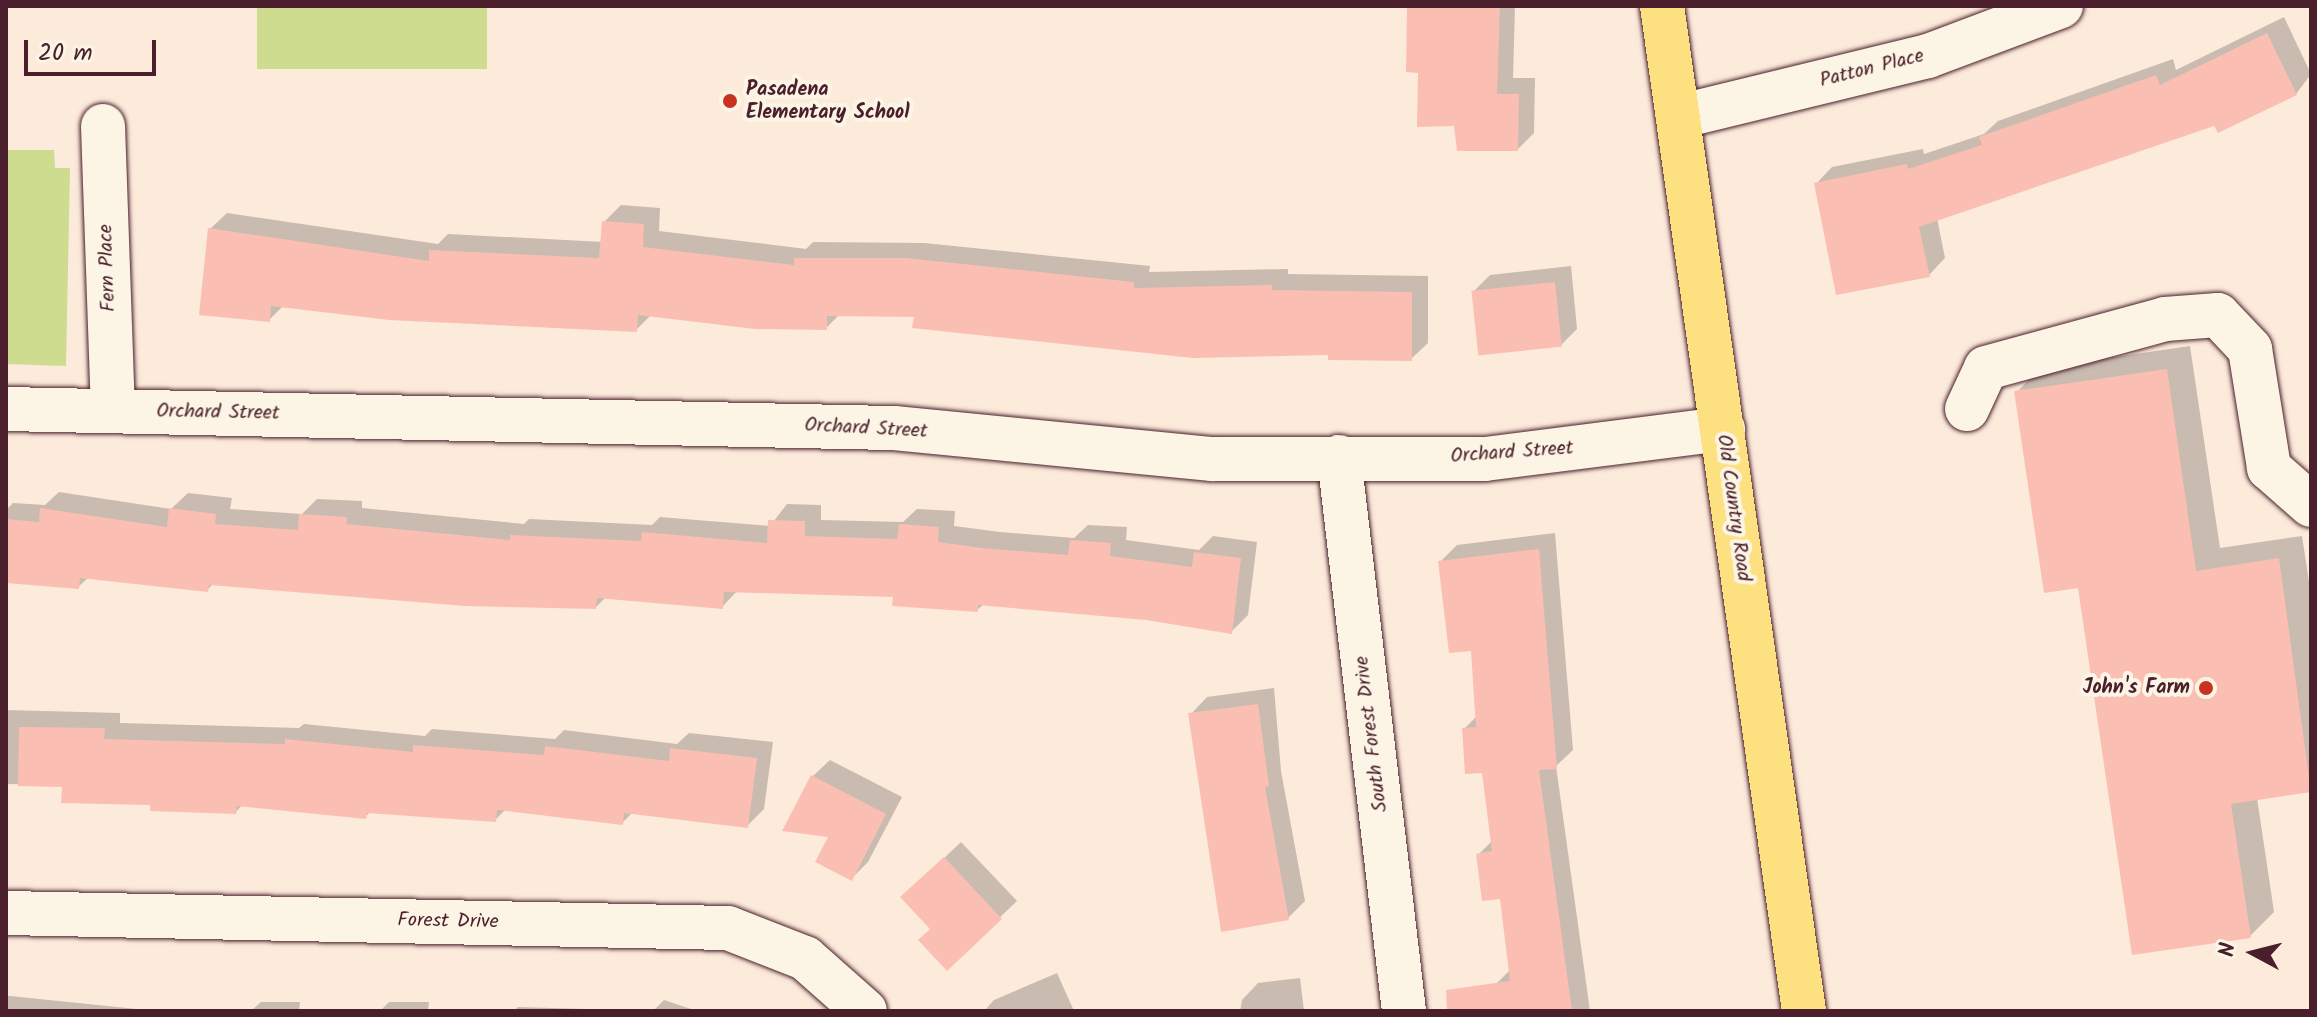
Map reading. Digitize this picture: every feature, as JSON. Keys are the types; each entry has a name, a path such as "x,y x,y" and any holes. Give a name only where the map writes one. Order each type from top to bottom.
{"main road":[{"name":"Old Country Road","path":"1662,6 1804,1011"}],"street":[{"name":"Patton Place","path":"1678,117 1928,56 2061,6"},
{"name":"Fern Place","path":"103,126 113,411"},
{"path":"1967,409 1986,368 2165,319 2218,315 2250,349 2269,468 2311,505"},
{"name":"Orchard Street","path":"6,409 894,428 1212,459 1485,459 1723,429"},
{"name":"South Forest Drive","path":"1339,457 1404,1011"},
{"name":"Forest Drive","path":"6,913 728,928 805,958 865,1011"}],"green space":[{"path":"257,6 487,6 487,69 257,69"},
{"path":"6,150 54,150 55,168 70,168 66,366 6,364"}],"building":[{"path":"1407,6 1500,6 1497,94 1519,94 1518,151 1457,151 1454,126 1417,127 1418,73 1406,72"},
{"path":"2267,33 2297,95 2218,133 2214,126 1919,227 1930,277 1836,295 1814,183 1907,164 1908,169 1982,145 1979,137 2156,75 2160,85"},
{"path":"602,221 644,224 643,247 794,265 794,258 906,258 1134,282 1134,288 1272,285 1272,290 1412,292 1412,361 1328,360 1328,355 1193,358 912,328 914,317 827,316 827,330 755,329 638,315 637,332 389,320 271,306 270,322 199,315 208,228 429,261 429,250 599,258"},
{"path":"1555,282 1562,347 1478,355 1471,291"},
{"path":"2167,369 2196,571 2279,558 2311,792 2231,804 2251,938 2132,955 2078,588 2044,593 2014,391"},
{"path":"40,508 167,527 169,508 216,514 215,524 298,530 299,514 347,517 346,524 510,540 510,535 641,541 642,532 767,543 768,520 805,521 805,536 897,539 899,524 939,527 938,542 982,548 1068,555 1070,540 1111,543 1110,556 1192,567 1194,552 1241,558 1232,634 1146,620 978,605 978,612 892,606 893,597 724,592 723,609 597,598 596,609 465,606 209,585 208,592 80,578 79,589 6,583 6,519 39,522"},
{"path":"1539,549 1557,769 1539,770 1572,1011 1447,1011 1446,990 1510,981 1500,899 1482,901 1476,854 1492,851 1482,773 1465,774 1462,728 1476,727 1471,651 1449,653 1438,561"},
{"path":"1258,704 1269,786 1265,787 1289,920 1221,932 1188,713"},
{"path":"19,727 105,728 104,739 285,744 285,739 413,752 413,745 544,755 545,746 669,761 670,748 757,758 748,828 624,813 623,825 497,810 496,822 367,813 366,819 237,806 236,814 150,811 150,805 61,803 62,787 18,786"},
{"path":"811,775 886,814 852,881 815,862 828,837 782,831"},
{"path":"944,857 1002,919 947,971 918,940 930,929 900,897"}],"place":[{"name":"Pasadena Elementary School","path":"730,101"},
{"name":"John's Farm","path":"2206,688"}]}
